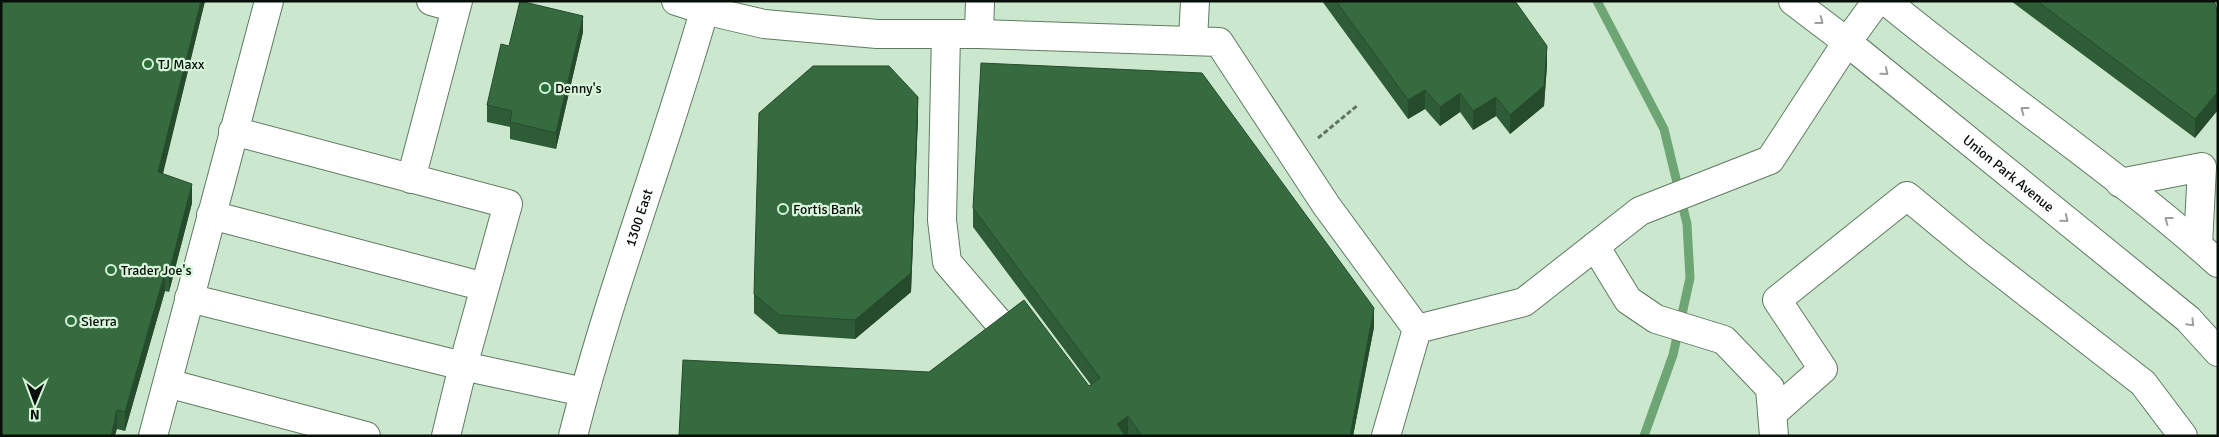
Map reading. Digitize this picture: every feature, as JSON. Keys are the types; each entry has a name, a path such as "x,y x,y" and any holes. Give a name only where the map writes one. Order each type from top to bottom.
{"main road":[{"path":"153,436 268,1"},
{"path":"676,1 705,6 764,24 877,34 979,34 1219,42 1332,213 1417,329"},
{"path":"979,34 980,1"},
{"path":"1193,40 1195,1"},
{"name":"Union Park Avenue","path":"1793,1 1847,42 2188,319 2218,352"},
{"path":"1417,329 1524,302 1640,211 1770,160 1847,42 1877,1"},
{"path":"1886,1 1950,54 2178,227 2218,263"},
{"path":"411,179 448,4"},
{"name":"1300 East","path":"573,436 611,302 677,104 705,6"},
{"path":"946,34 942,220 947,262 1007,332"},
{"path":"233,131 508,204 463,366 446,436"},
{"path":"2120,183 2210,159 2198,245"},
{"path":"1773,425 1823,369 1777,300 1907,196 1976,253 2143,383 2183,436"},
{"path":"211,215 485,287"},
{"path":"1595,246 1628,300 1656,319 1724,340 1770,388 1773,425"},
{"path":"189,298 463,366 584,392"},
{"path":"1386,436 1417,329"},
{"path":"167,383 366,436"}],"path":[{"path":"1295,158 1358,105"}],"building":[{"path":"1,1 201,1 158,172 192,184 169,273 165,272 125,412 117,410 111,436 1,436"},
{"path":"520,1 583,16 556,133 510,122 512,111 487,105 501,44 509,46"},
{"path":"1336,1 1515,1 1547,46 1544,86 1510,115 1496,97 1473,111 1460,93 1440,107 1425,90 1408,100"},
{"path":"2037,1 2212,1 2215,3 2218,14 2218,91 2195,119"},
{"path":"981,63 1202,73 1374,308 1350,436 1142,436 1128,416 1117,424 1125,436 679,436 683,360 929,372 1024,300 1089,386 1100,378 973,208"},
{"path":"813,66 889,66 918,97 911,273 855,320 779,315 754,294 759,113"}],"waterway":[{"path":"1597,1 1664,129 1687,224 1690,278 1673,355 1644,436"}],"place":[{"name":"TJ Maxx","path":"148,64"},
{"name":"Denny's","path":"545,88"},
{"name":"Fortis Bank","path":"783,209"},
{"name":"Trader Joe's","path":"111,270"},
{"name":"Sierra","path":"71,321"}]}
